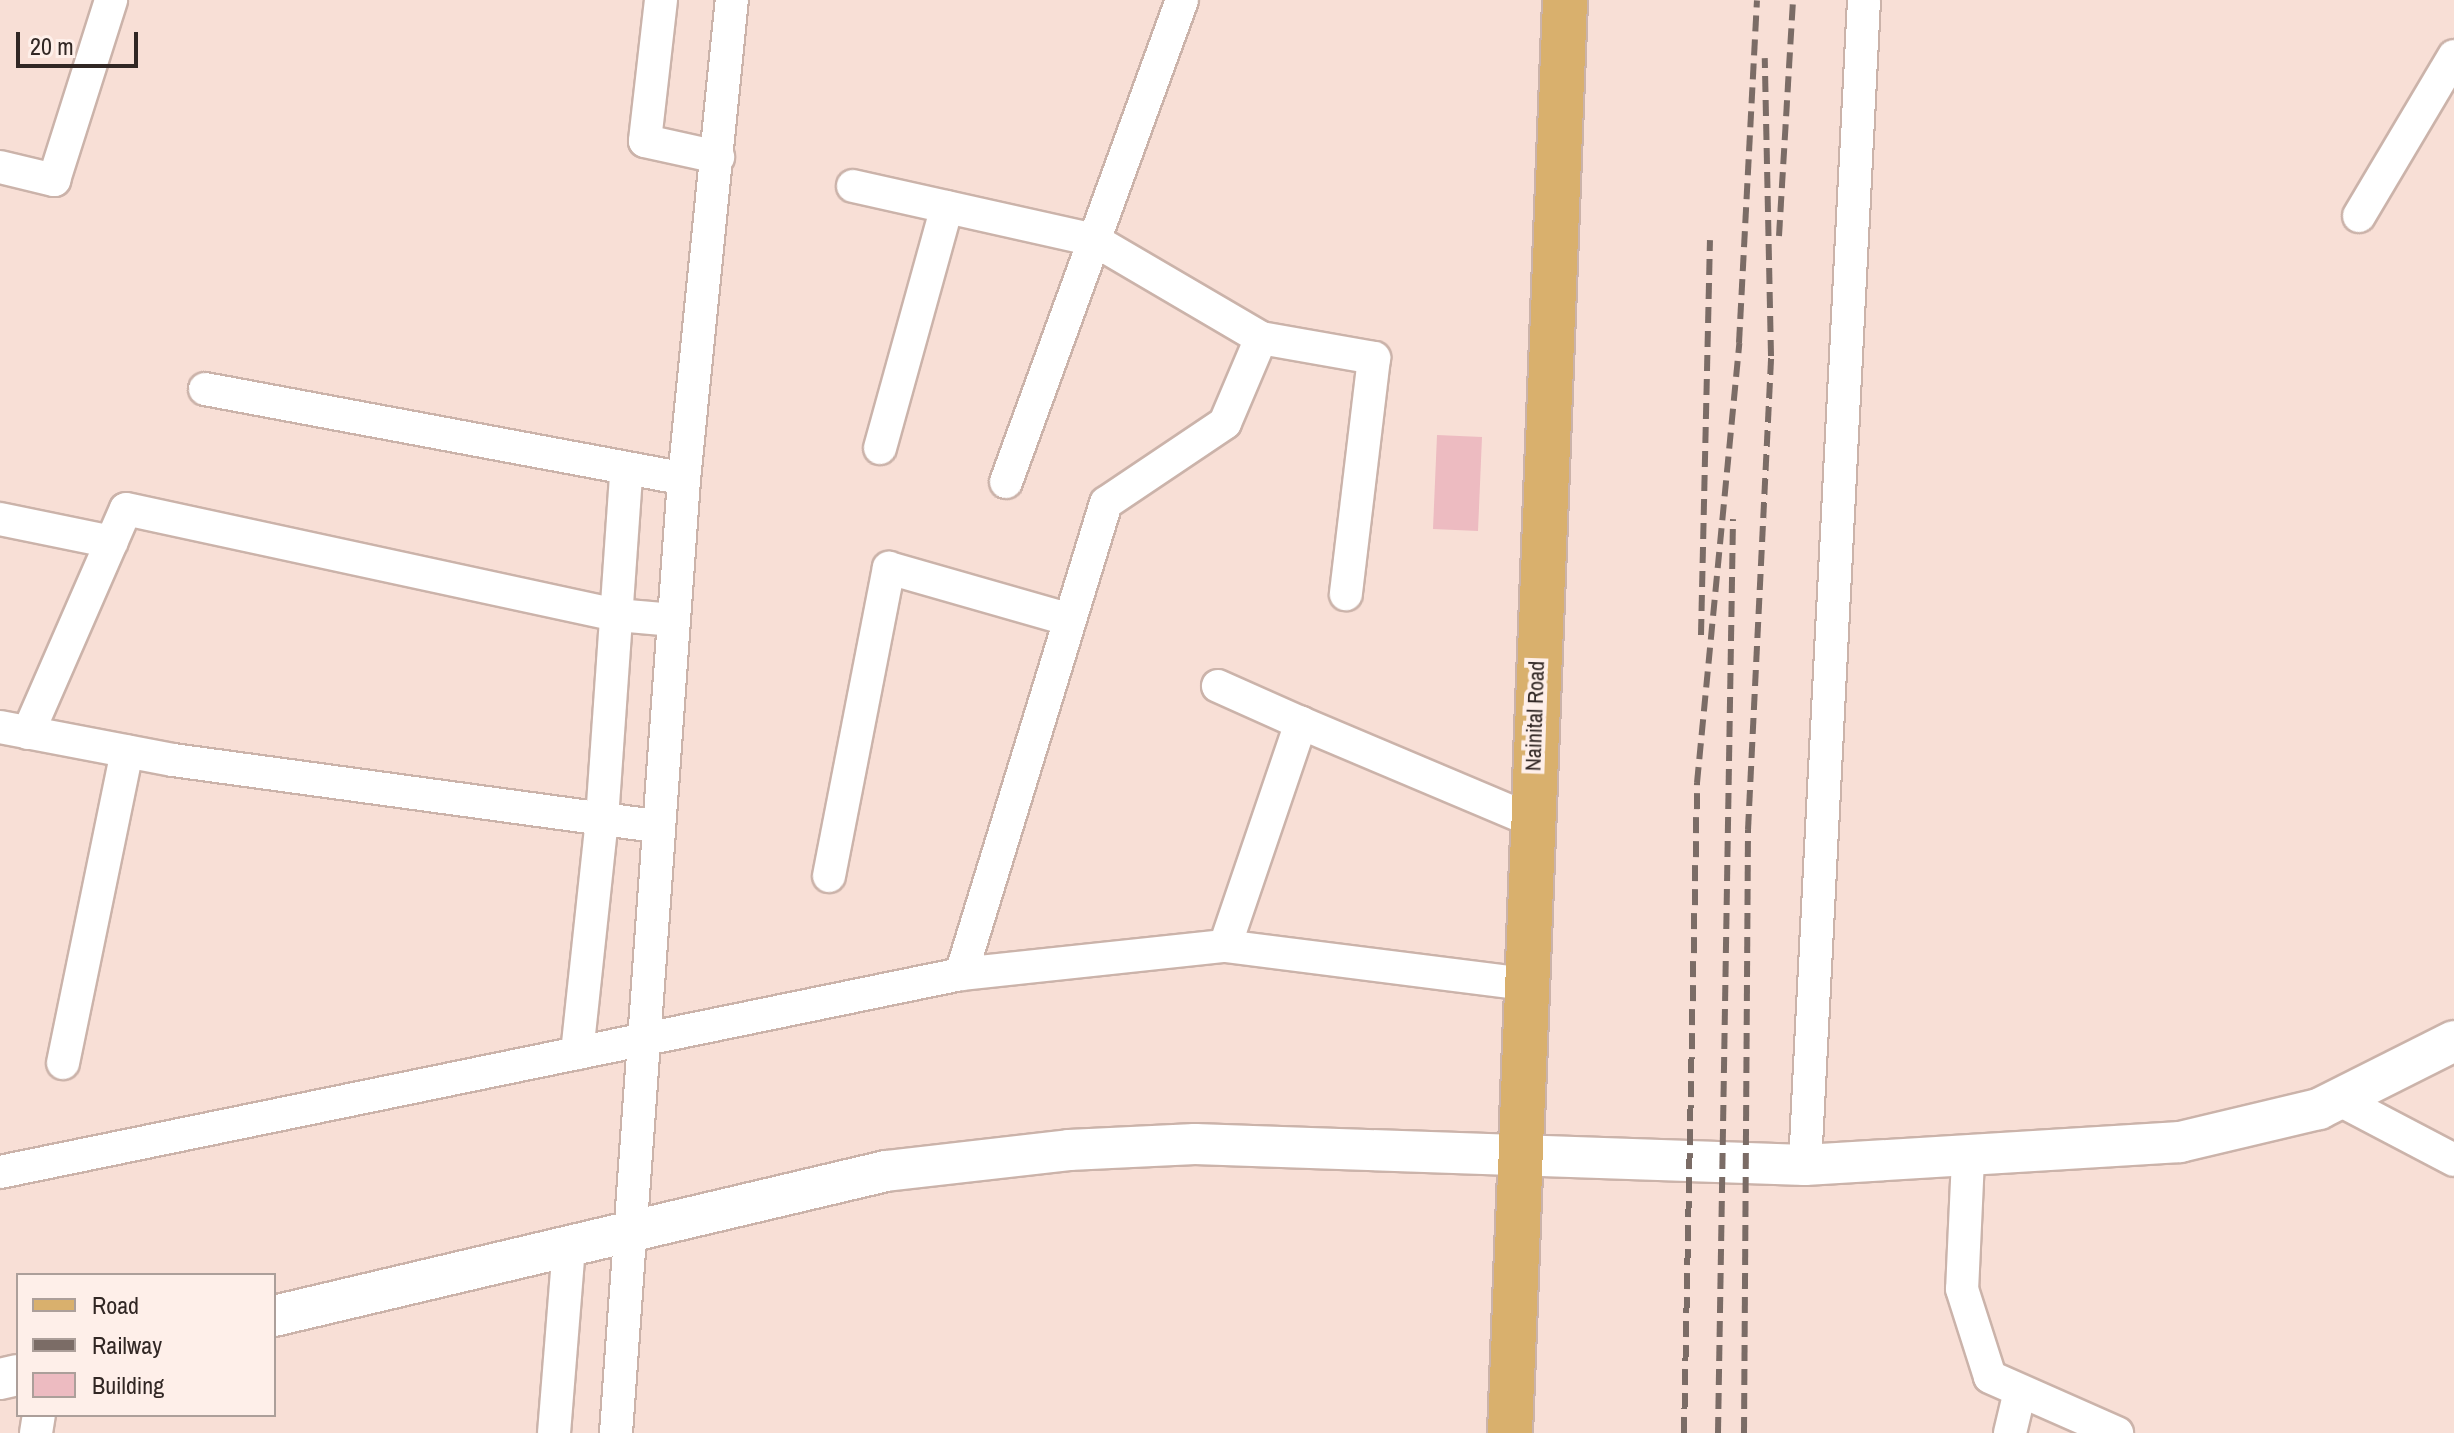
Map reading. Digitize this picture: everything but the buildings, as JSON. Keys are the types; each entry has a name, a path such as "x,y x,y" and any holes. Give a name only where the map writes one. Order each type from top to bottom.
{"main road":[{"name":"Nainital Road","path":"1510,1433 1531,820 1565,0"}],"street":[{"path":"0,167 54,180 111,0"},
{"path":"661,0 645,141 718,157"},
{"path":"616,1433 633,1233 640,1040 684,479 732,0"},
{"path":"1006,482 1182,0"},
{"path":"1805,1165 1864,0"},
{"path":"2359,216 2454,56"},
{"path":"853,186 1094,240 1261,338 1374,358 1346,594"},
{"path":"880,448 947,207"},
{"path":"961,974 1106,503 1225,423 1261,338"},
{"path":"205,389 626,472 684,479"},
{"path":"577,1053 602,819 626,472"},
{"path":"657,826 127,752 14,730 112,542 126,509 616,615 674,620"},
{"path":"0,519 112,542"},
{"path":"829,876 889,568 1070,620"},
{"path":"1218,686 1531,820"},
{"path":"1225,946 1301,723"},
{"path":"63,1063 127,752"},
{"path":"0,1172 961,974 1225,946 1525,984"},
{"path":"276,1316 886,1171 1069,1150 1195,1144 1805,1165 1968,1159 2180,1142 2338,1099 2454,1041"},
{"path":"2338,1099 2454,1160"},
{"path":"1968,1159 1962,1289 1990,1377 2117,1433"},
{"path":"554,1433 569,1248"},
{"path":"2010,1433 2020,1391"}],"railway":[{"path":"1684,1433 1697,783 1739,343 1757,0"},
{"path":"1779,236 1793,0"},
{"path":"1744,1433 1748,830 1771,356 1765,58"},
{"path":"1701,635 1710,240"},
{"path":"1718,1433 1733,519"}]}
